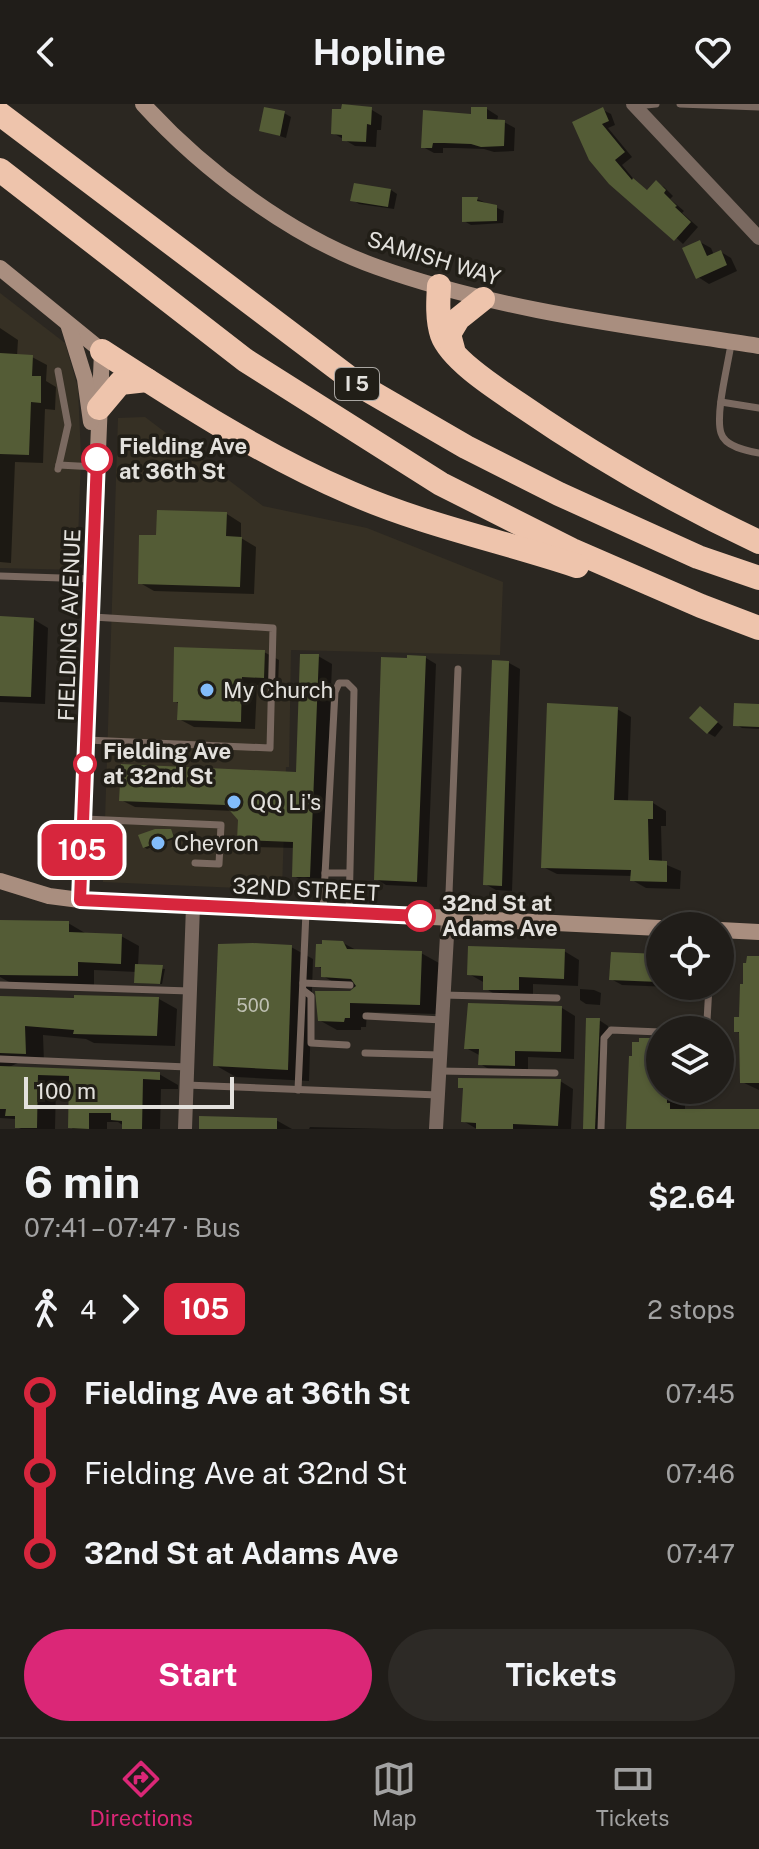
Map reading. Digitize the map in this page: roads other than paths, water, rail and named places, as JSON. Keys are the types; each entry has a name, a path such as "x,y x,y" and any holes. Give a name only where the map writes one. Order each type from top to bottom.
{"highway":[{"name":"I 5","path":"0,114 359,385 466,447 559,494 698,557 759,578"},
{"name":"I 5","path":"0,170 245,360 441,484 572,550 759,628"},
{"path":"439,286 438,310 442,337 474,374 586,450 699,514 759,542"},
{"path":"453,349 449,334 458,319 483,299"},
{"path":"102,351 218,424 349,493 421,520 518,546 701,606"},
{"path":"99,408 120,383 147,380"}],"street":[{"name":"SAMISH WAY","path":"143,104 165,128 211,167 286,222 376,267 483,299 584,320 759,346"},
{"path":"633,105 759,238"},
{"path":"0,268 102,351"},
{"path":"67,322 85,379 96,463"},
{"name":"FIELDING AVENUE","path":"80,900 102,351"},
{"name":"32ND STREET","path":"0,881 49,896 80,900 646,927"},
{"path":"185,1129 193,906"},
{"path":"436,1129 448,918"},
{"path":"734,931 759,932"}],"lane":[{"path":"633,105 656,104"},
{"path":"680,104 759,107"},
{"path":"731,341 721,402 721,433 726,442 759,453"},
{"path":"58,371 68,425 59,467 96,463"},
{"path":"721,402 759,408"},
{"path":"0,576 92,579"},
{"path":"86,740 270,748 273,628 91,617"},
{"path":"448,918 458,669"},
{"path":"298,1090 303,987 315,911 325,873 335,692 339,683 347,683 354,690 349,913"},
{"path":"83,819 221,825 219,864 195,863"},
{"path":"325,873 349,873"},
{"path":"0,985 190,991"},
{"path":"303,987 350,985"},
{"path":"303,987 311,996 311,1043 347,1045"},
{"path":"443,995 557,998"},
{"path":"366,1016 442,1020"},
{"path":"601,1129 604,1038 611,1030 646,1031"},
{"path":"365,1053 440,1055"},
{"path":"0,1059 187,1067"},
{"path":"439,1071 555,1073"},
{"path":"186,1085 438,1095"}],"place":[{"name":"Fielding Ave at 36th St","path":"97,459"},
{"name":"My Church","path":"207,690"},
{"name":"Fielding Ave at 32nd St","path":"85,764"},
{"name":"QQ Li's","path":"234,802"},
{"name":"Chevron","path":"158,843"},
{"name":"32nd St at Adams Ave","path":"420,916"}]}
